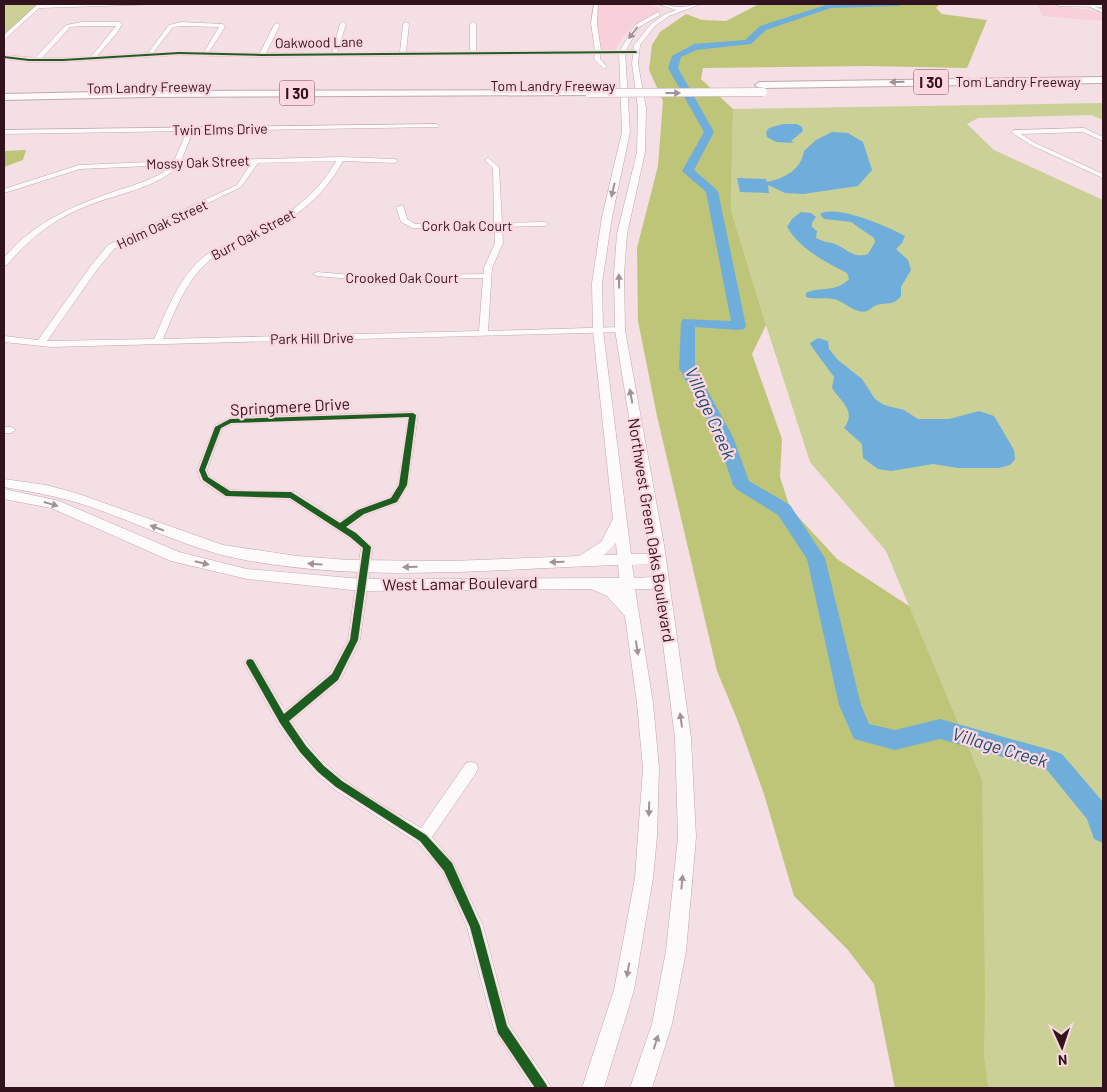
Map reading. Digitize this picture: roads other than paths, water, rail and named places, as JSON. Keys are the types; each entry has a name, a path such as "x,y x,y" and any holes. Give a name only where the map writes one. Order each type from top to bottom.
{"highway":[{"name":"Tom Landry Freeway","path":"761,88 1103,80"},
{"name":"Tom Landry Freeway","path":"4,90 254,86 589,89"},
{"name":"Tom Landry Freeway","path":"4,97 589,89 1103,88"}],"main road":[{"path":"662,4 678,6 698,4"},
{"path":"1059,4 1097,7"},
{"path":"1066,4 1097,7"},
{"path":"622,52 638,26 678,6"},
{"path":"636,52 637,45 653,25 678,6"},
{"name":"Northwest Green Oaks Boulevard","path":"593,1088 624,990 644,878 651,768 645,703 624,559 598,331 597,282 601,248 626,132 622,52"},
{"name":"Northwest Green Oaks Boulevard","path":"636,52 635,64 642,108 641,152 622,234 619,274 620,330 658,559 683,738 686,837 676,951 662,1024 641,1088"},
{"name":"West Lamar Boulevard","path":"4,483 71,496 184,538 245,554 306,563 364,568 658,559"},
{"name":"West Lamar Boulevard","path":"4,494 54,504 176,557 247,574 362,585 661,582"},
{"path":"583,561 606,547 614,536 619,516"},
{"path":"583,582 600,586 612,592 632,615"}],"street":[{"path":"4,38 40,5 158,4"},
{"path":"596,4 594,23 598,51 597,58 604,67"},
{"path":"38,60 68,26 119,24 115,32 92,59"},
{"path":"334,54 343,24"},
{"path":"403,53 406,24"},
{"path":"473,24 473,53"},
{"path":"149,55 171,26 220,25 222,27 206,54"},
{"path":"262,55 276,25"},
{"name":"Oakwood Lane","path":"4,56 38,60 206,54 636,52"},
{"name":"Twin Elms Drive","path":"4,132 436,126"},
{"path":"4,263 25,238 42,225 69,211 157,178 176,164 191,129"},
{"path":"1103,139 1084,130 1014,132 1033,144 1103,176"},
{"name":"Mossy Oak Street","path":"4,191 79,167 116,164 341,159 395,162"},
{"name":"Burr Oak Street","path":"157,341 185,285 199,265 209,257 301,210 325,187 341,159"},
{"path":"483,334 488,268 498,243 499,226 496,167 488,160"},
{"name":"Holm Oak Street","path":"40,344 93,269 111,248 239,186 256,161"},
{"name":"Cork Oak Court","path":"400,207 404,220 413,226 545,224"},
{"name":"Crooked Oak Court","path":"317,274 363,278 487,276"},
{"name":"Park Hill Drive","path":"4,339 40,344 620,330"},
{"name":"Springmere Drive","path":"340,526 362,512 394,500 403,485 413,415 230,420 218,427 202,470 205,478 229,494 291,496 340,526 367,547 364,568"},
{"path":"283,720 335,677 354,640 364,568"},
{"path":"250,663 283,720 303,749 321,769 339,784 423,838 448,867 475,926 502,1029 542,1088"},
{"path":"423,838 471,768"}],"water":[{"path":"783,124 797,124 802,127 803,131 791,141 794,143 776,142 767,137 766,132 769,128"},
{"path":"832,132 848,133 863,142 872,170 858,186 803,194 785,193 768,185 769,193 740,192 737,178 766,179 767,182 780,178 796,168 804,151 816,140"},
{"path":"801,212 811,213 816,217 812,227 817,231 816,238 859,255 868,254 875,242 874,238 851,222 824,219 820,214 838,212 850,214 875,222 905,236 902,243 896,249 908,260 911,270 901,287 901,296 893,302 874,306 863,312 834,299 806,297 806,293 833,288 849,279 847,273 806,248 787,227 792,219"},
{"path":"818,338 828,341 829,349 838,360 862,379 875,399 884,405 904,410 918,419 949,419 979,411 994,416 1014,450 1015,459 1010,465 999,468 958,468 933,464 891,471 878,469 863,458 862,444 844,428 849,417 846,407 832,388 834,377 810,343"}],"waterway":[{"name":"Village Creek","path":"899,4 830,6 763,28 748,42 694,47 677,56 673,68 709,132 688,171 712,191 739,326 688,322 687,368 725,437 742,485 784,510 816,558 850,705 862,732 895,740 940,729 1054,762 1096,812 1103,831"}]}
